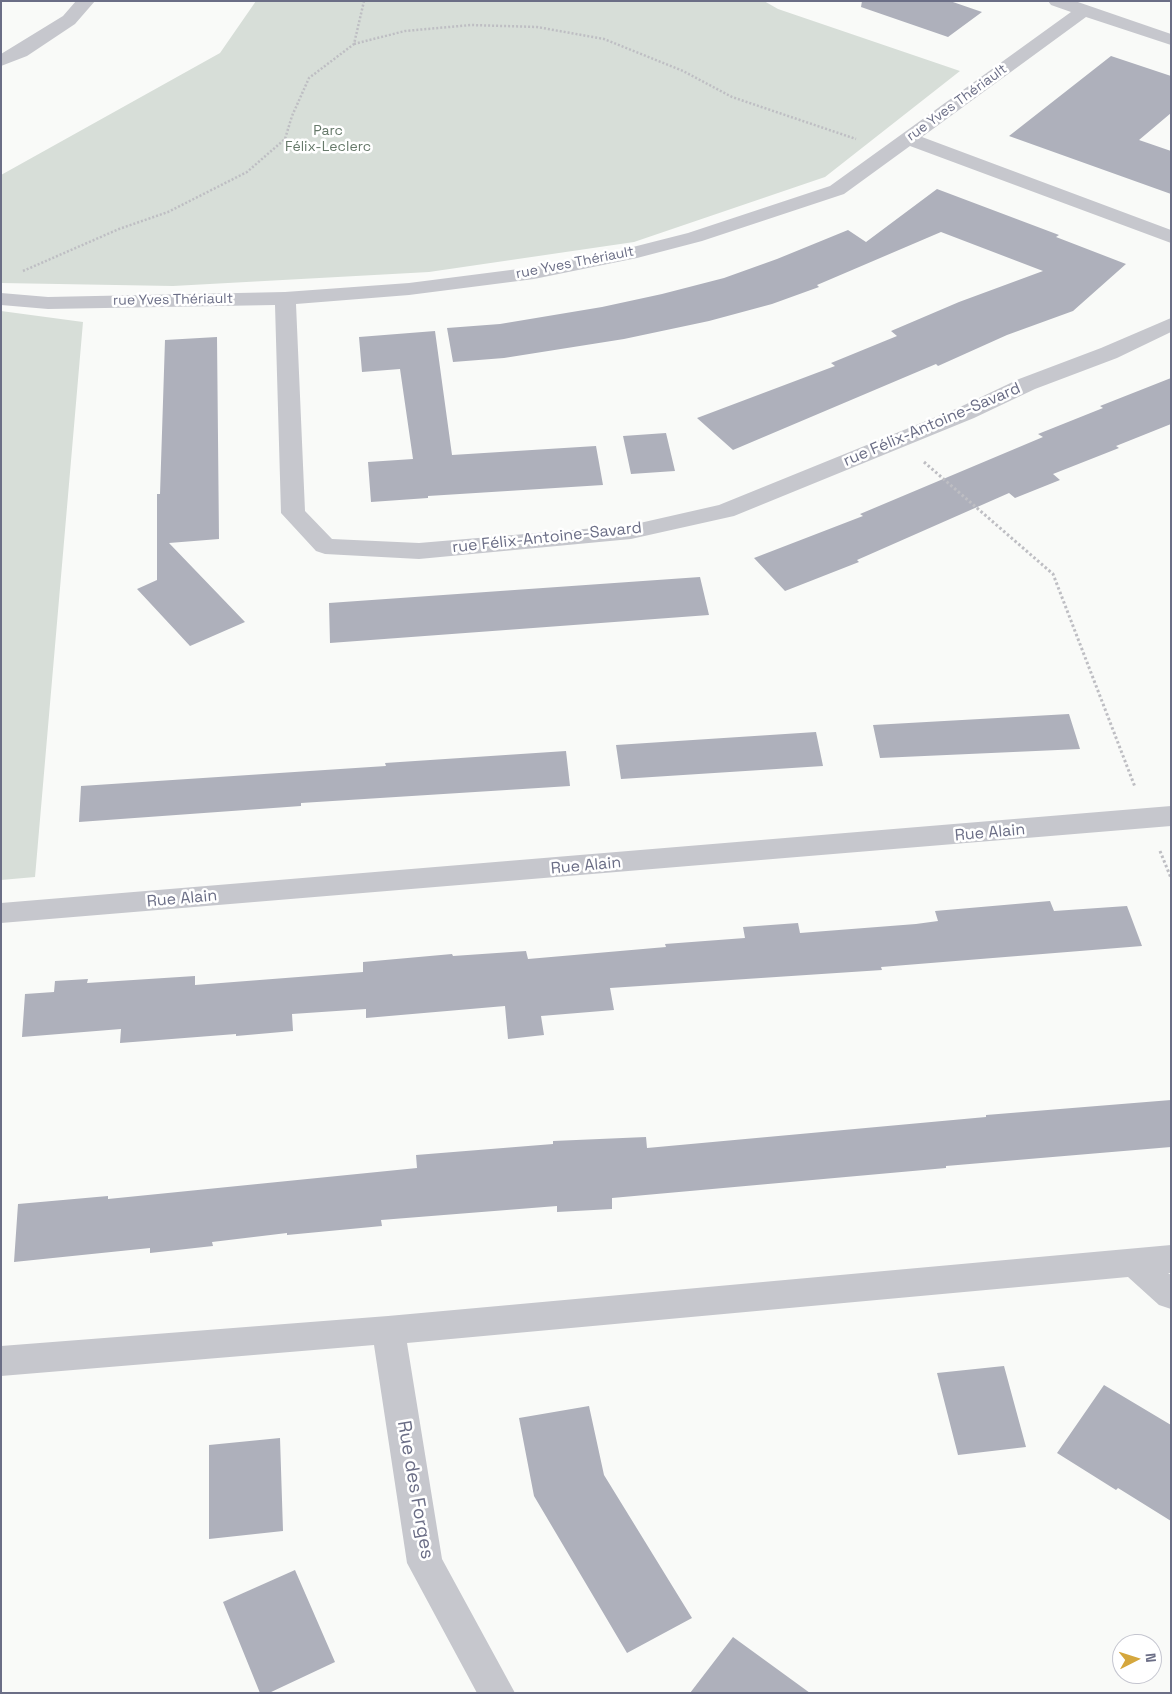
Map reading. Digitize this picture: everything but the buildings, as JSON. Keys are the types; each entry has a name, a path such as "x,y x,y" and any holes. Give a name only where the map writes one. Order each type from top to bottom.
{"street":[{"path":"1,62 69,20 86,1"},
{"path":"1057,1 1171,40"},
{"name":"rue Yves Thériault","path":"1,299 48,303 285,298 409,289 534,273 630,254 753,219 837,190 1083,11"},
{"path":"909,139 1171,237"},
{"name":"rue Félix-Antoine-Savard","path":"285,298 293,513 325,546 419,551 631,532 726,511 966,413 1027,384 1109,353 1171,324"},
{"name":"Rue Alain","path":"1,914 1159,818"},
{"path":"1,1361 388,1330 1136,1264 1171,1259"},
{"path":"1136,1264 1171,1295"},
{"name":"Rue des Forges","path":"388,1330 426,1563 497,1693"}],"path":[{"path":"354,44 364,1"},
{"path":"18,273 119,229 168,212 247,172 285,139 294,109 309,78 354,44 405,32 471,25 537,27 604,39 683,71 732,97 892,151"},
{"path":"898,440 1053,574 1159,818 1171,878"}],"green space":[{"name":"Parc Félix-Leclerc","path":"256,1 764,1 778,9 960,71 825,177 634,242 429,272 173,286 1,283 1,175 220,53"},
{"path":"1,311 83,322 35,877 1,880"}]}
